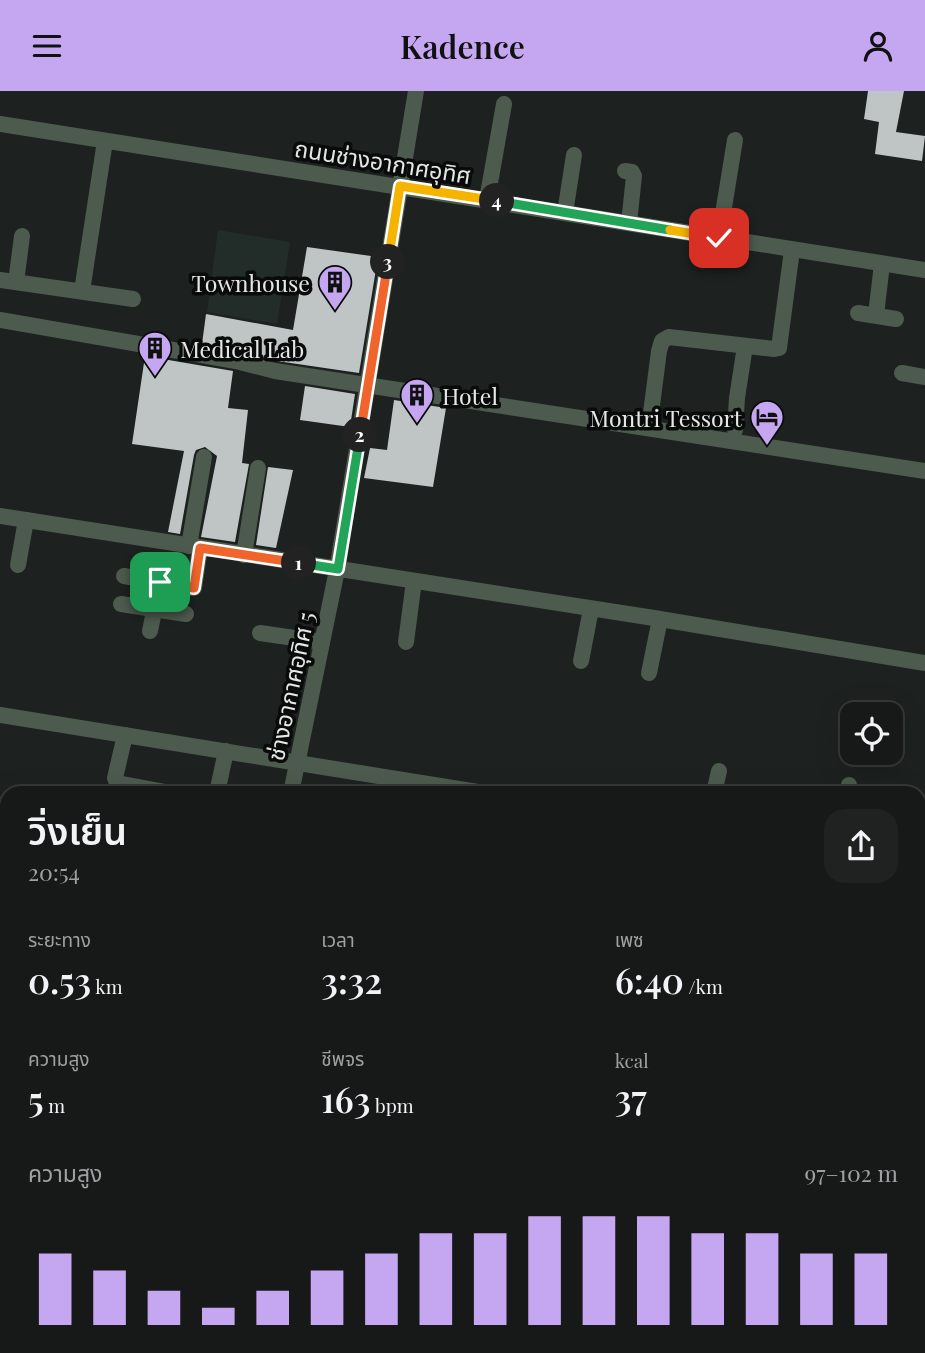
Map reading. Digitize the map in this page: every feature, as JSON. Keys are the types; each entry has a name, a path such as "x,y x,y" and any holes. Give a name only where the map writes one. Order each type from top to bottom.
{"street":[{"name":"ช่างอากาศอุทิศ 5","path":"292,786 338,569 416,91"},
{"path":"487,200 504,104"},
{"name":"ถนนช่างอากาศอุทิศ","path":"0,124 925,270"},
{"path":"719,238 735,139"},
{"path":"82,291 105,141"},
{"path":"565,213 574,155"},
{"path":"625,171 632,172 634,176 629,223"},
{"path":"22,236 8,281 134,299"},
{"path":"652,413 662,341 669,337 779,348 792,250"},
{"path":"876,315 882,264"},
{"path":"858,313 896,319"},
{"path":"0,320 146,344 275,371 925,471"},
{"path":"736,430 737,398 745,346"},
{"path":"902,373 925,377"},
{"path":"124,576 194,588 195,547 204,457"},
{"path":"244,555 258,468"},
{"path":"0,516 925,663"},
{"path":"18,565 26,520"},
{"path":"406,642 414,581"},
{"path":"150,631 160,582"},
{"path":"121,604 186,614"},
{"path":"581,661 591,609"},
{"path":"649,673 660,619"},
{"path":"260,633 322,642"},
{"path":"0,715 440,786"},
{"path":"125,735 115,778 117,783 133,786"},
{"path":"218,786 226,751"},
{"path":"716,786 719,771"}],"shaded area":[{"path":"218,230 290,242 277,324 207,312"}],"building":[{"path":"868,91 904,91 896,132 925,136 922,161 875,154 879,122 864,119"},
{"name":"Townhouse","path":"307,247 378,257 359,373 277,361 202,344 206,314 293,330"},
{"path":"145,356 233,371 228,408 248,410 242,463 249,464 235,542 201,537 217,456 205,447 196,450 194,455 180,534 168,532 184,451 132,444"},
{"path":"305,386 355,394 350,427 300,420"},
{"name":"Hotel","path":"394,400 446,408 433,487 364,478 370,448 387,450"},
{"path":"268,467 293,470 276,548 256,545"}],"place":[{"name":"Townhouse","path":"335,312"},
{"name":"Medical Lab","path":"155,378"},
{"name":"Hotel","path":"417,425"},
{"name":"Montri Tessort","path":"767,447"}],"route":[{"path":"160,582 194,588 200,548 338,569 400,186 719,238"}]}
